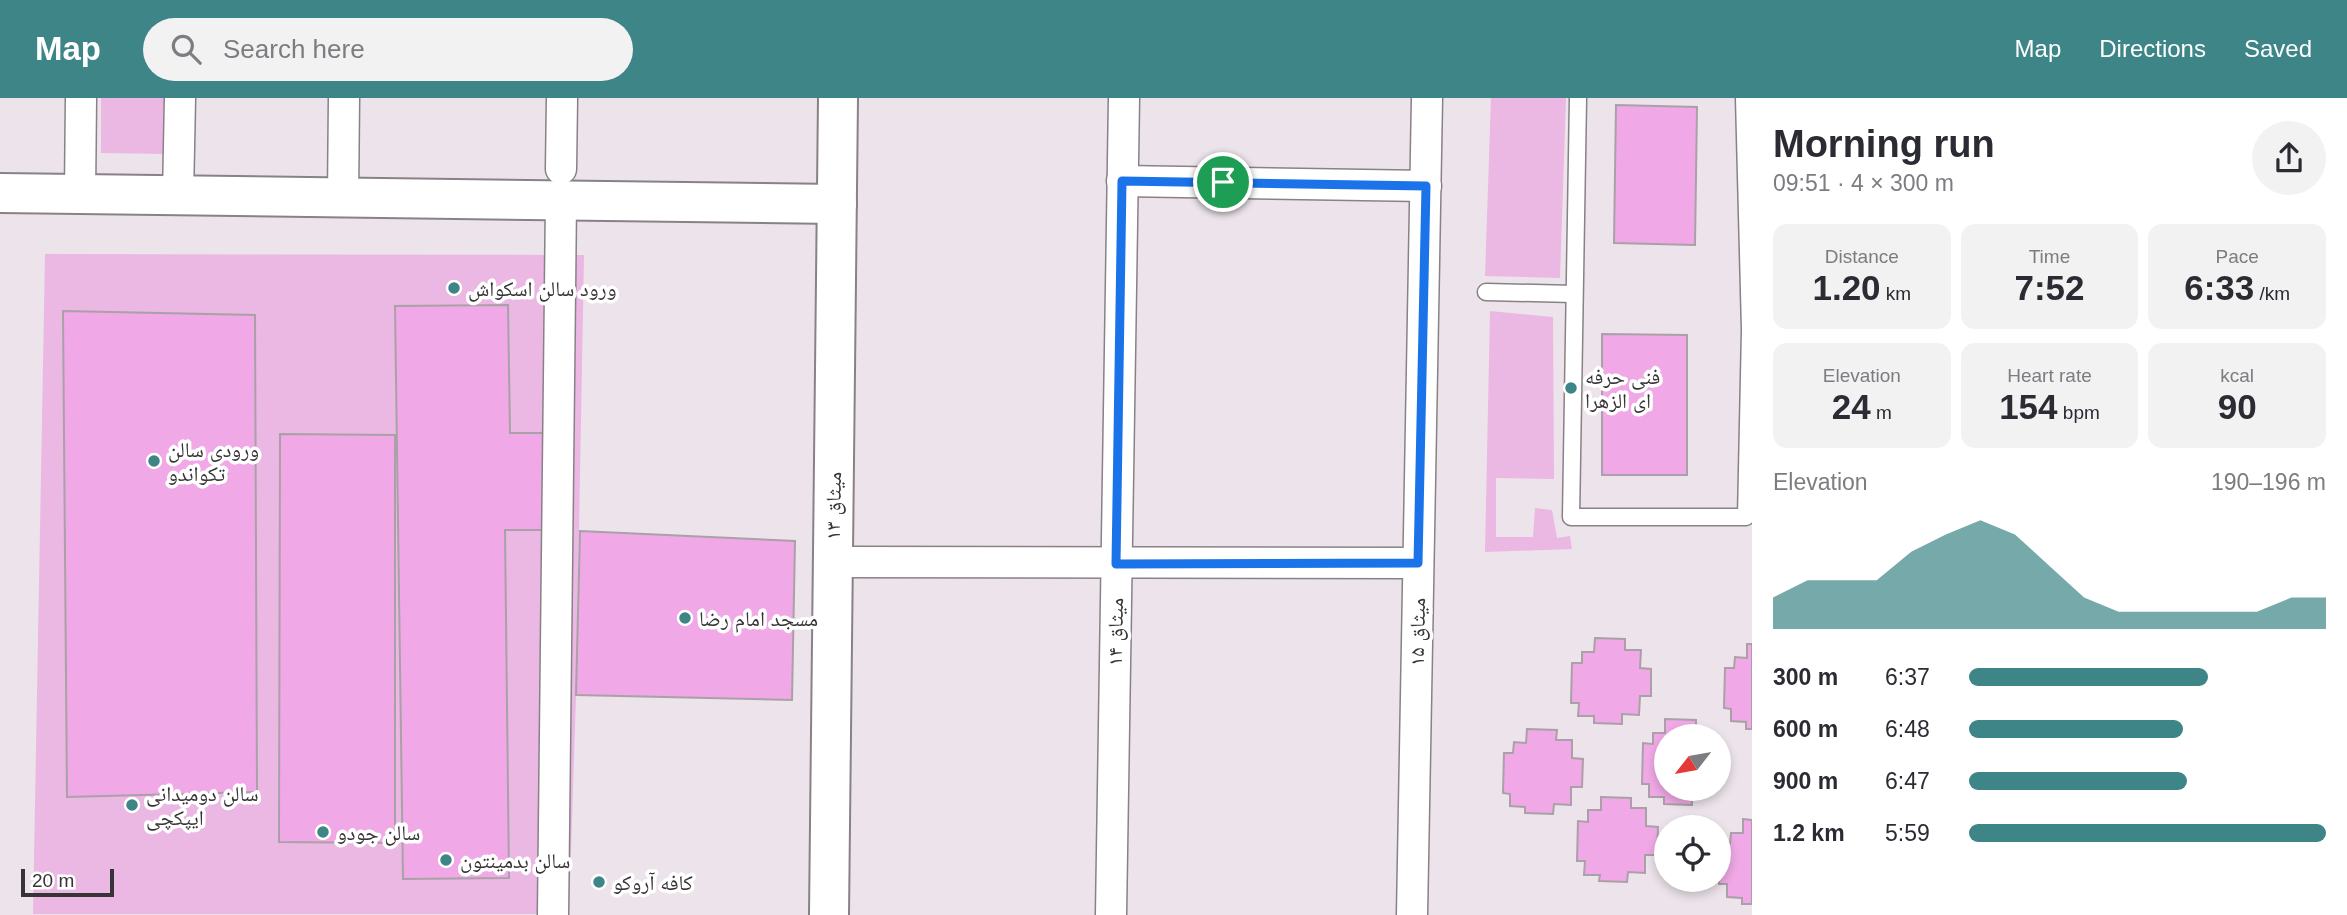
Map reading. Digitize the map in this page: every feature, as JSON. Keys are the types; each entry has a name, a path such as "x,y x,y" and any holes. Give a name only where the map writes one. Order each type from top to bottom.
{"street":[{"path":"80,194 81,98"},
{"path":"178,196 180,98"},
{"path":"343,198 344,98"},
{"path":"553,915 562,98"},
{"name":"میثاق ۱۳","path":"829,915 838,98"},
{"name":"میثاق ۱۴","path":"1111,915 1124,98"},
{"name":"میثاق ۱۵","path":"1412,915 1427,98"},
{"path":"1122,181 1426,186"},
{"path":"0,193 343,198 561,185 837,204"},
{"path":"833,562 1418,563"}],"lane":[{"path":"1578,98 1571,517 1746,517 1751,329 1744,98"},
{"path":"1486,292 1574,294"}],"shaded area":[{"path":"101,98 168,98 168,154 101,153"},
{"path":"1491,98 1566,98 1560,278 1485,276"},
{"path":"45,254 584,255 569,914 33,914"},
{"path":"1490,311 1553,317 1554,479 1496,478 1496,537 1533,537 1535,508 1552,510 1557,538 1570,536 1572,549 1485,552"}],"building":[{"path":"1616,105 1697,107 1695,245 1614,243"},
{"path":"508,305 510,433 549,433 550,530 505,530 509,878 403,879 395,306"},
{"path":"63,311 255,315 257,792 67,797"},
{"path":"1602,334 1687,335 1687,475 1602,475"},
{"path":"280,434 395,435 395,843 279,842"},
{"name":"مسجد امام رضا","path":"580,531 795,541 792,700 576,695"},
{"path":"1595,638 1625,639 1625,650 1641,650 1640,668 1651,669 1651,696 1640,696 1639,715 1622,714 1622,724 1594,723 1594,716 1578,716 1579,703 1571,703 1572,663 1582,663 1582,652 1594,652"},
{"path":"1747,644 1752,644 1752,729 1746,729 1746,722 1731,721 1731,709 1724,708 1725,668 1734,668 1735,657 1747,658"},
{"path":"1665,719 1696,720 1696,724 1665,724"},
{"path":"1527,729 1557,730 1556,740 1572,740 1572,758 1583,759 1582,787 1571,787 1571,805 1554,804 1553,814 1525,813 1525,807 1510,806 1510,794 1503,793 1504,753 1513,753 1514,742 1526,743"},
{"path":"1653,733 1654,797 1649,797 1649,784 1642,784 1643,743 1653,744"},
{"path":"1601,797 1631,798 1631,808 1646,808 1646,826 1654,827 1654,855 1645,855 1645,873 1628,872 1627,882 1599,881 1600,875 1584,875 1585,861 1577,861 1578,821 1588,822 1588,810 1601,810"},
{"path":"1664,802 1692,802 1692,805"},
{"path":"1743,819 1752,820 1752,904 1742,904 1742,898 1727,897 1727,892 1731,892 1731,833 1743,833"}],"place":[{"name":"ورود سالن اسکواش","path":"454,288"},
{"name":"فنی حرفه ای الزهرا","path":"1571,388"},
{"name":"ورودی سالن تکواندو","path":"154,461"},
{"name":"مسجد امام رضا","path":"685,618"},
{"name":"سالن دومیدانی ایپکچی","path":"132,805"},
{"name":"سالن جودو","path":"323,832"},
{"name":"سالن بدمینتون","path":"446,860"},
{"name":"کافه آروکو","path":"599,882"}],"route":[{"path":"1122,181 1223,182 1426,186 1418,563 1116,564 1122,181"}]}
